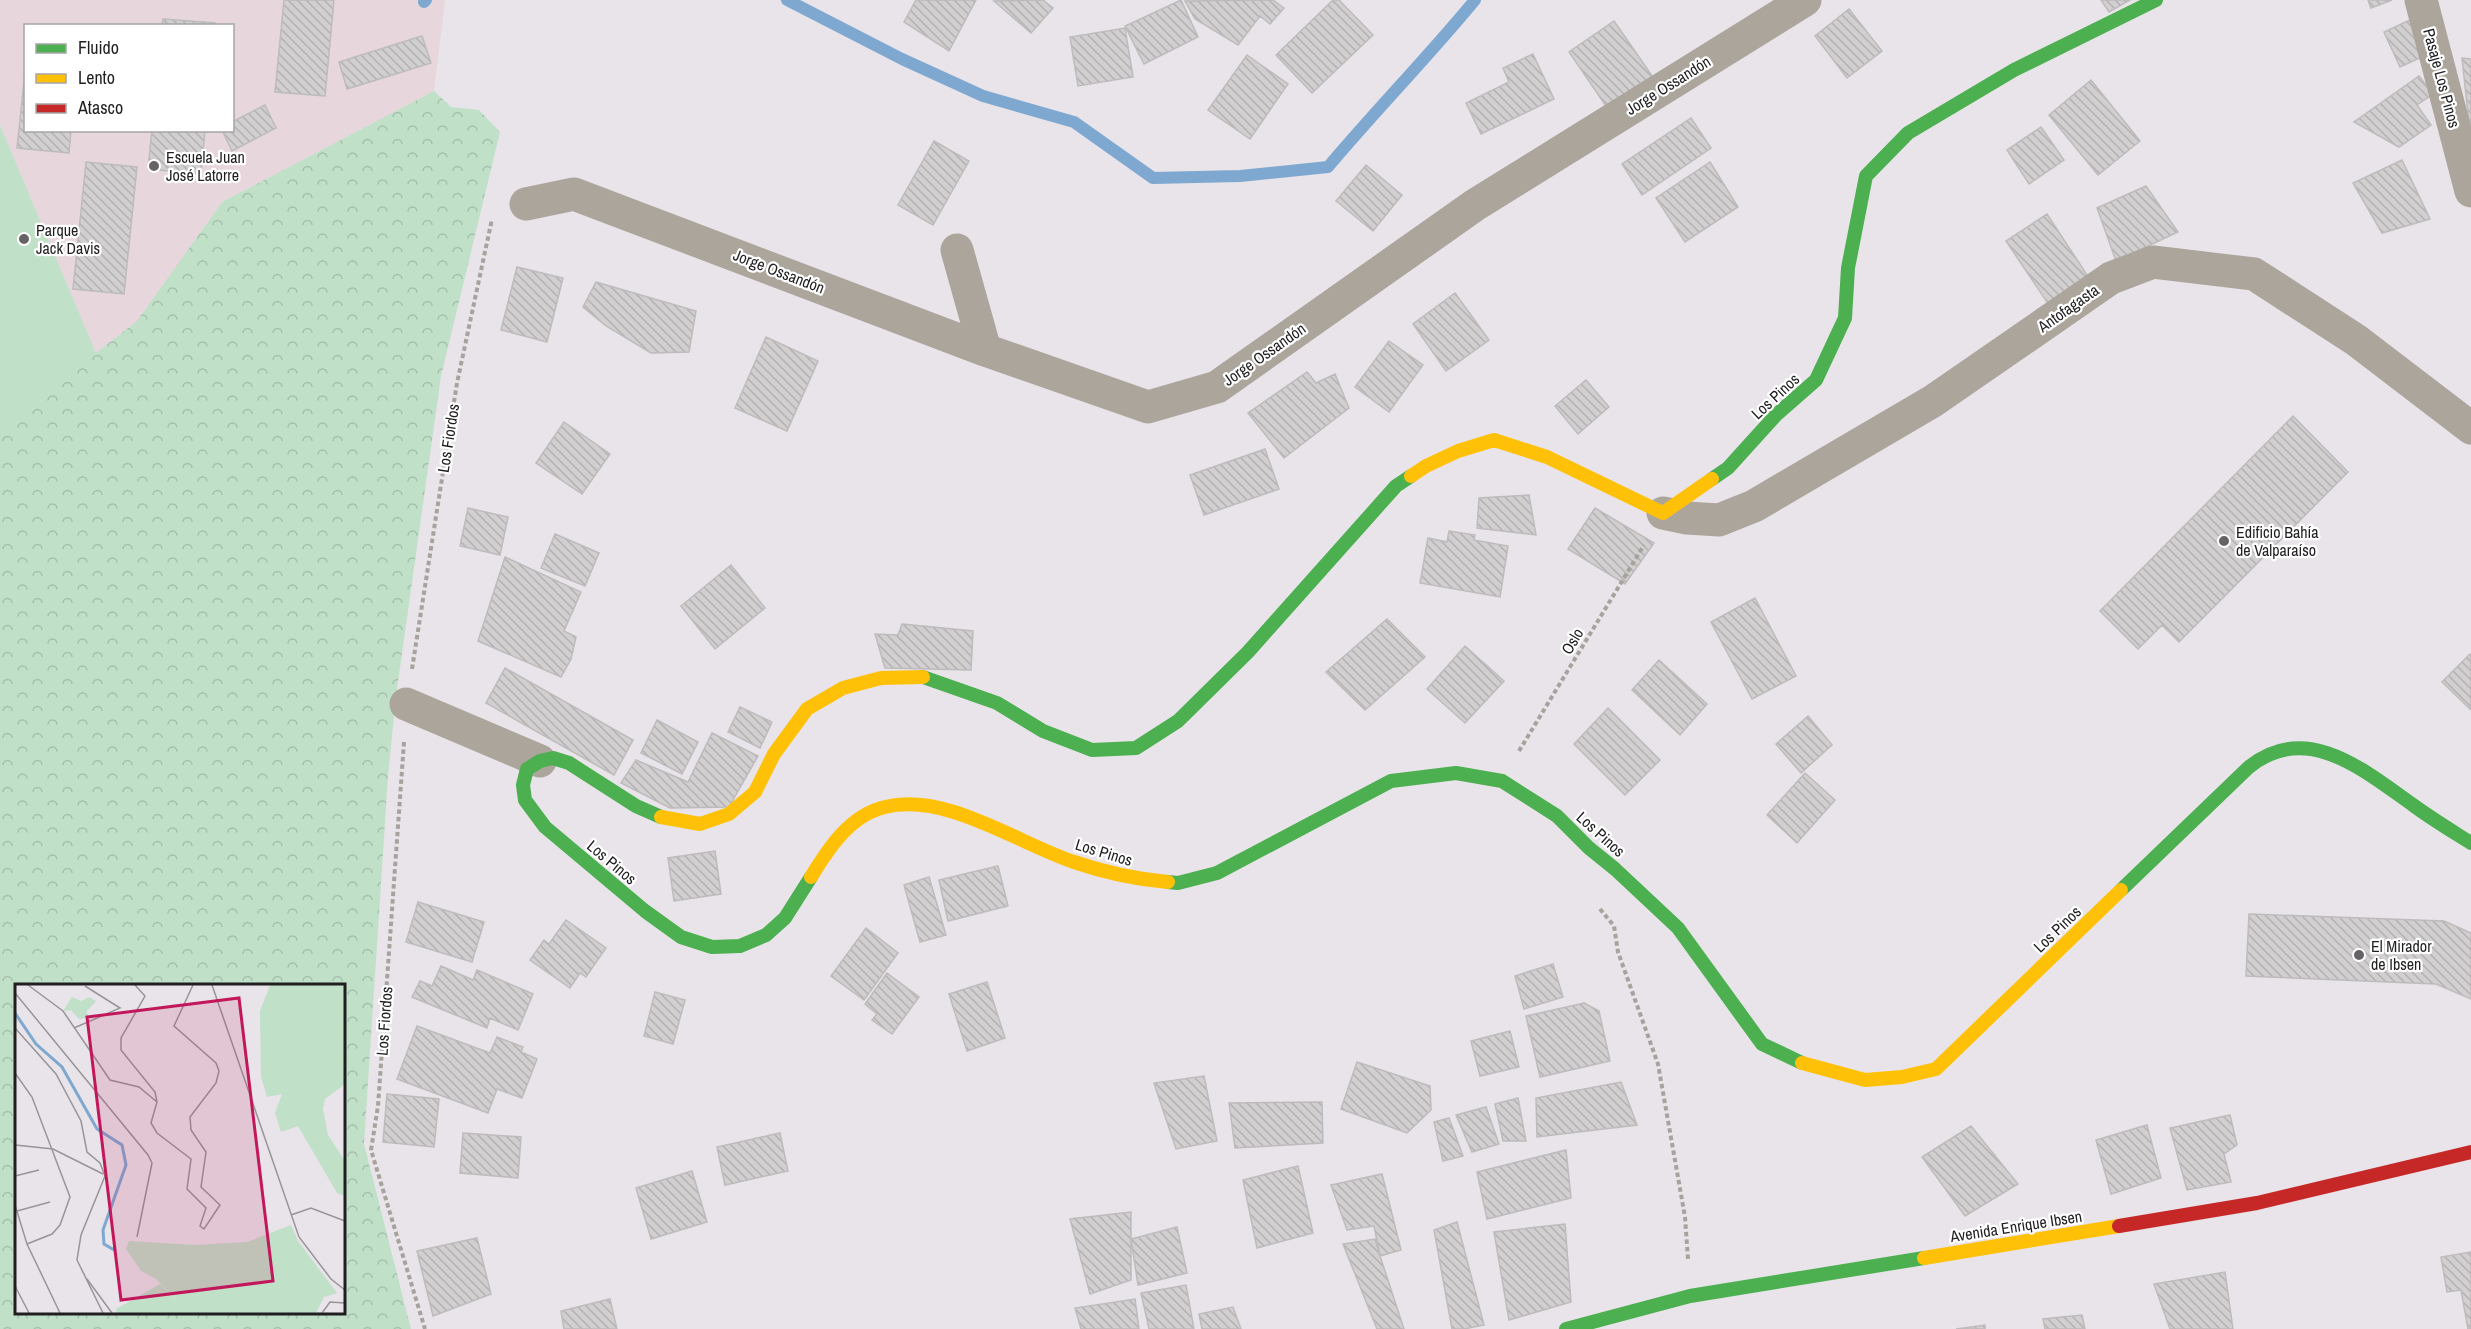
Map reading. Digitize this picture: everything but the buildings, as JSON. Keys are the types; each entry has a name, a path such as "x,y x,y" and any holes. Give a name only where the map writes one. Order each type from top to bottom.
{"street":[{"name":"Jorge Ossandón","path":"526,204 574,194 985,350 1148,407 1217,387 1475,205 1805,0"},
{"name":"Los Pinos","path":"1663,513 1728,468 1776,415 1816,380 1845,318 1848,268 1866,176 1908,133 2014,70 2156,0"},
{"name":"Pasaje Los Pinos","path":"2421,0 2471,191"},
{"path":"957,250 985,350"},
{"name":"Antofagasta","path":"1663,513 1687,518 1719,520 1754,506 1933,401 2111,278 2153,262 2254,274 2356,340 2471,428"},
{"path":"406,704 540,760 553,758 568,763 636,806 665,819 700,824 729,814 755,792 774,754 807,709 843,688 881,678 926,677 968,691 997,703 1043,731 1092,750 1136,747 1178,721 1248,652 1396,486 1426,466 1458,451 1494,440 1547,458 1663,513"},
{"name":"Los Pinos","path":"540,760 527,769 523,785 525,800 545,827 645,911 681,937 712,946 740,946 766,935 785,918 826,853 853,822 883,807 916,803 958,813 1073,862 1126,878 1178,883 1217,873 1391,781 1456,773 1502,781 1557,816 1678,928 1762,1044 1815,1068 1865,1080 1902,1077 1936,1069 2223,791 2264,757 2302,747 2331,752 2371,772 2411,804 2471,843"},
{"name":"Avenida Enrique Ibsen","path":"1566,1329 1690,1296 2257,1203 2471,1152"}],"path":[{"name":"Los Fiordos","path":"425,1329 371,1150 378,1106 406,704 457,383 495,204 526,204"},
{"name":"Oslo","path":"1502,781 1663,513"},
{"path":"1597,905 1614,926 1618,952 1658,1064 1685,1217 1690,1296"}],"shaded area":[{"name":"Escuela Juan José Latorre","path":"0,0 445,0 434,91 222,202 137,322 96,353 0,125"}],"green space":[{"path":"434,91 451,107 479,110 500,132 441,376 396,696 388,776 364,1144 411,1329 0,1329 0,438 96,353 137,321 222,202"},
{"name":"Parque Jack Davis","path":"0,125 96,353 0,438"}],"waterway":[{"path":"787,0 902,59 983,96 1074,122 1153,178 1240,176 1328,167 1475,0"}],"traffic: fast":[{"path":"1712,479 1728,468 1776,415 1816,380 1845,318 1848,268 1866,176 1908,133 2014,70 2156,0"},
{"path":"923,677 997,703 1043,731 1092,750 1136,748 1178,721 1248,652 1396,486 1411,476"},
{"path":"2121,890 2249,767 2271,754 2292,748 2314,750 2335,756 2356,766 2471,843"},
{"path":"661,817 636,806 569,763 553,758 540,761 527,769 523,785 525,800 545,827 645,911 681,937 712,947 740,946 766,935 785,918 811,877"},
{"path":"1168,882 1178,883 1217,873 1391,781 1456,773 1502,781 1557,816 1678,928 1762,1044 1802,1063"},
{"path":"1566,1329 1690,1296 1924,1258"}],"traffic: slow":[{"path":"1411,476 1458,451 1494,440 1547,457 1663,513 1712,479"},
{"path":"661,817 700,824 729,814 755,792 774,754 807,709 843,688 881,678 923,677"},
{"path":"811,877 841,834 861,817 885,807 908,804 957,813 1052,854 1086,866 1120,875 1168,882"},
{"path":"1802,1063 1865,1080 1902,1077 1936,1069 2121,890"},
{"path":"1924,1258 2119,1226"}],"traffic: jam":[{"path":"2119,1226 2257,1203 2471,1152"}],"place":[{"name":"Escuela Juan José Latorre","path":"154,166"},
{"name":"Parque Jack Davis","path":"24,239"},
{"name":"Edificio Bahía de Valparaíso","path":"2224,541"},
{"name":"El Mirador de Ibsen","path":"2359,955"}]}
